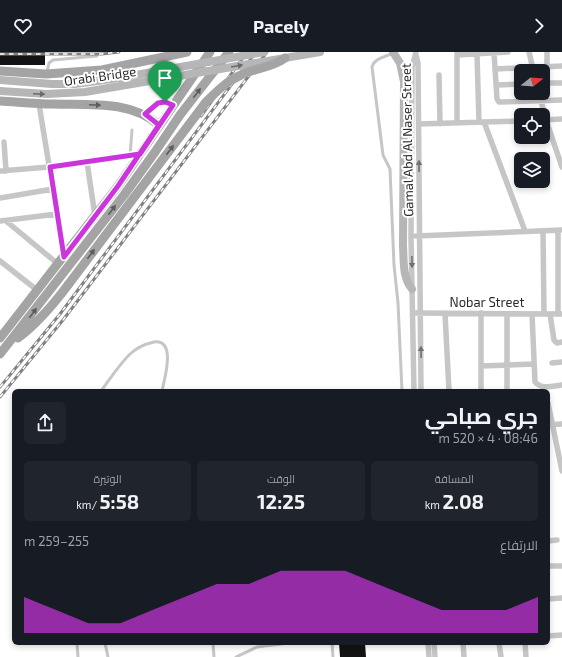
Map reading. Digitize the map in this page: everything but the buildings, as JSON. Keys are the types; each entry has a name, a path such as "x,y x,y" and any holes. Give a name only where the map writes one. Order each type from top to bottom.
{"main road":[{"path":"0,71 46,74 102,70 188,52"},
{"path":"0,338 118,186 210,52"},
{"name":"Orabi Bridge","path":"0,80 52,84 75,84 119,78 264,52"},
{"name":"Orabi Bridge","path":"0,91 47,94 85,92 320,52"},
{"path":"394,52 400,63 404,82 403,245 405,274 408,285 412,289"},
{"path":"0,354 124,195 225,53"},
{"path":"9,344 40,319 54,304 206,102 231,80 252,71 273,65 285,58"},
{"path":"0,101 39,104 113,106 131,109 145,114 159,125"}],"street":[{"path":"457,123 457,54 508,52"},
{"path":"529,52 532,64"},
{"path":"547,52 548,64"},
{"path":"494,53 497,99 499,102 562,100"},
{"name":"Gamal Abd Al Naser Street","path":"416,54 418,63 420,124 421,389"},
{"name":"Gamal Abd Al Naser Street","path":"414,389 411,236 412,67 416,54"},
{"path":"477,54 482,122 525,231"},
{"path":"550,67 562,66"},
{"path":"495,69 514,69"},
{"path":"439,75 440,124"},
{"path":"550,83 562,83"},
{"path":"496,85 514,84"},
{"path":"541,101 542,108"},
{"path":"39,104 57,214 61,260"},
{"path":"550,120 562,119"},
{"path":"420,124 514,121"},
{"path":"550,136 562,167"},
{"path":"4,142 3,171 50,167 140,154"},
{"path":"87,162 95,216"},
{"path":"0,198 53,189"},
{"path":"3,221 57,214"},
{"path":"3,221 61,260"},
{"path":"543,230 544,314"},
{"path":"411,236 560,230 560,314"},
{"path":"0,261 38,290"},
{"name":"Nobar Street","path":"412,313 560,314"},
{"path":"446,313 449,389"},
{"path":"481,313 481,389"},
{"path":"507,314 507,389"},
{"path":"532,314 535,382 546,389 562,385"},
{"path":"550,314 553,339 555,342 562,342"},
{"path":"552,363 562,362"},
{"path":"481,366 534,364"},
{"path":"562,424 550,425 562,471"},
{"path":"550,541 557,540"},
{"path":"550,566 562,566"},
{"path":"550,599 562,598"},
{"path":"550,636 562,635"},
{"path":"428,645 429,657"},
{"path":"434,645 435,657"},
{"path":"463,645 464,657"},
{"path":"499,645 501,657"},
{"path":"525,645 526,657"}],"lane":[{"path":"394,52 374,62 372,67 383,155 390,169 402,389"},
{"path":"46,74 49,63 53,60 97,56"},
{"path":"145,114 160,102 173,105"},
{"path":"130,156 132,130"},
{"path":"103,389 130,354 139,348 160,342 166,349 168,356 162,386 160,389"},
{"path":"77,645 78,657"},
{"path":"106,645 108,657"},
{"path":"213,645 214,657"},
{"path":"236,657 257,647 273,645"},
{"path":"332,645 333,657"}],"railway":[{"path":"0,54 102,54 119,52"},
{"path":"201,116 247,52"},
{"path":"0,387 60,314 256,52"},
{"path":"0,397 63,320 267,52"}],"route":[{"path":"165,102 158,103 145,114 159,125 140,154 118,186 64,257 50,167 140,154 173,105 165,102"}]}
